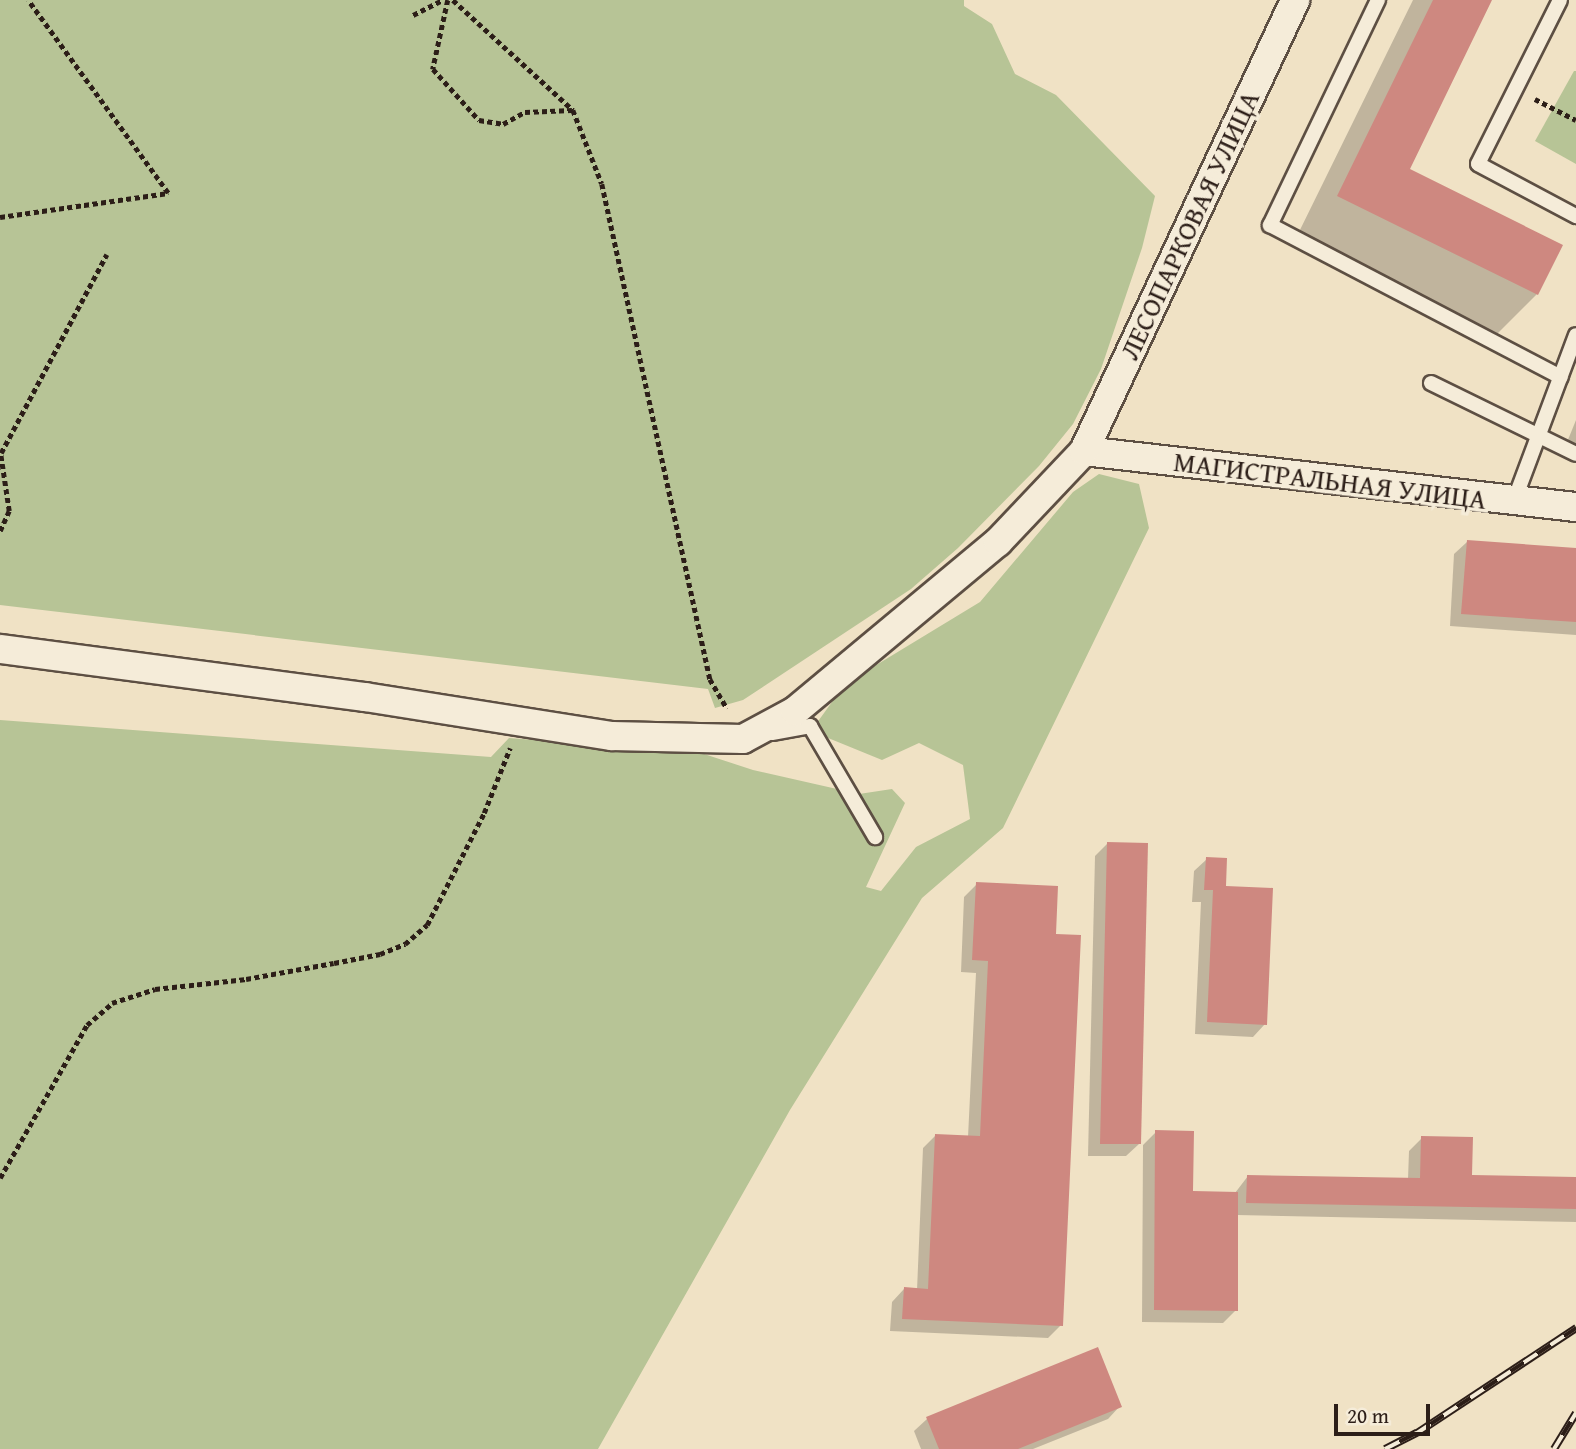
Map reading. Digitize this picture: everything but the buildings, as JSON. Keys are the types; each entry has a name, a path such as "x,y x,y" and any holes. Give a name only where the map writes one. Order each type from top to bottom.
{"street":[{"name":"ЛЕСОПАРКОВАЯ УЛИЦА","path":"743,739 795,711 998,542 1084,451 1295,0"},
{"name":"МАГИСТРАЛЬНАЯ УЛИЦА","path":"1084,451 1576,507"},
{"path":"0,649 365,697 612,736 743,739"}],"lane":[{"path":"1378,0 1270,225 1561,377"},
{"path":"1560,0 1478,164 1576,216"},
{"path":"1514,501 1576,335"},
{"path":"1431,383 1576,454"},
{"path":"743,739 810,726 875,837"}],"path":[{"path":"0,217 168,193 28,0"},
{"path":"413,15 442,0"},
{"path":"573,110 525,112 503,124 478,120 433,69 451,0 573,110 602,184 710,679"},
{"path":"1516,89 1576,120"},
{"path":"0,531 9,511 1,452 107,254"},
{"path":"0,1178 87,1025 112,1003 155,989 246,979 380,954 405,944 427,925 484,813 520,722"}],"green space":[{"path":"0,0 964,0 964,6 992,24 1015,74 1056,95 1155,196 1142,248 1101,369 1073,424 1039,466 958,548 911,589 743,700 715,708 708,689 0,605"},
{"path":"1576,71 1576,164 1535,141"},
{"path":"1099,474 1139,484 1149,528 1003,828 922,898 790,1110 598,1449 0,1449 0,720 491,757 509,738 701,753 753,770 859,794 892,789 905,803 866,887 881,891 916,847 970,819 963,765 919,743 882,760 811,731 845,684 980,602 1073,492"}],"railway":[{"path":"1385,1449 1417,1433 1576,1328"},
{"path":"1554,1449 1576,1413"}]}
